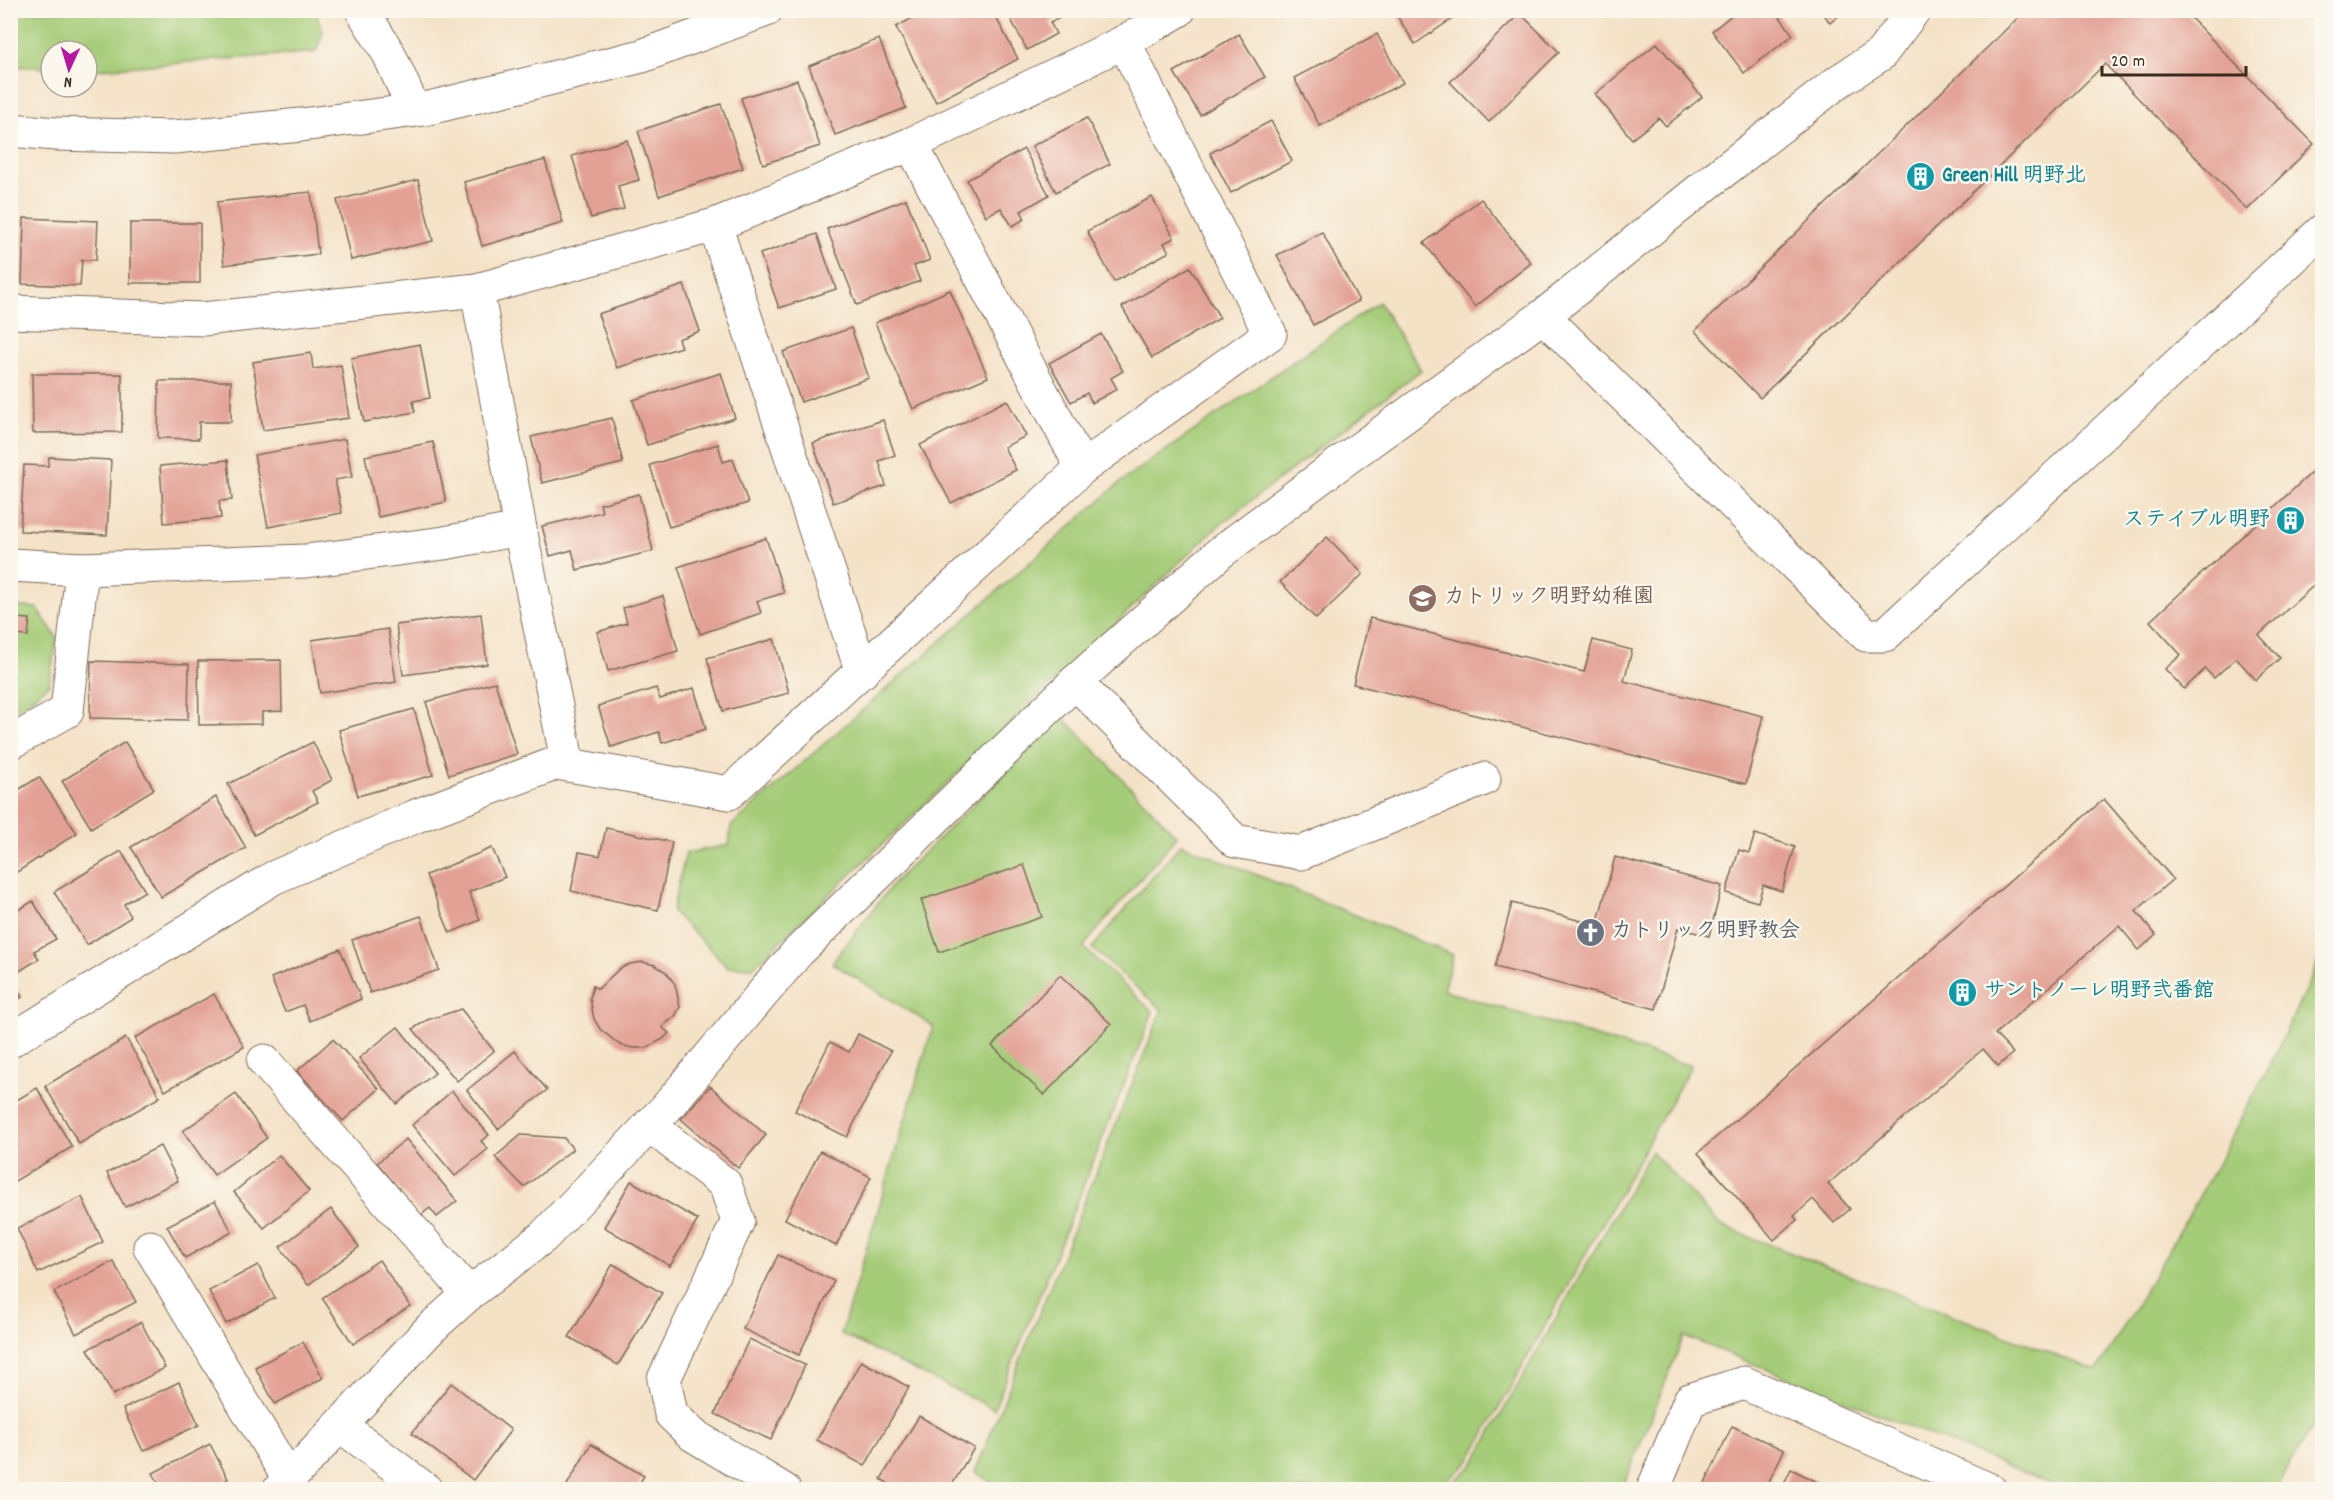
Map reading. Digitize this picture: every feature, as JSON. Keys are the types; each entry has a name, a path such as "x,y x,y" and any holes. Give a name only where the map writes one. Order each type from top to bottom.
{"street":[{"path":"362,10 389,54 414,110"},
{"path":"10,130 56,134 174,137 301,126 414,110 642,56 766,10"},
{"path":"10,312 203,319 477,290 715,225 911,144 1124,42 1179,10"},
{"path":"150,1247 284,1484 431,1328 469,1294 543,1237 649,1125 797,953 1075,682 1221,552 1543,316 1839,81 1881,54 1914,10"},
{"path":"10,1041 273,878 416,816 557,763 729,793 1082,468 1270,334 1124,42"},
{"path":"911,144 1082,468"},
{"path":"715,225 862,672"},
{"path":"1543,316 1866,635 1885,635 2322,231"},
{"path":"477,290 519,529 568,765"},
{"path":"10,565 82,569 306,561 444,543 519,529"},
{"path":"10,743 67,711 82,569"},
{"path":"1075,682 1235,841 1301,853 1484,779"},
{"path":"264,1061 469,1294"},
{"path":"649,1125 725,1184 738,1221 664,1379 670,1414 693,1435 784,1490"},
{"path":"1653,1490 1690,1401 1744,1383 1990,1490"},
{"path":"340,1425 426,1490"}],"green space":[{"path":"10,11 315,11 323,32 316,52 99,69 99,39 39,39 39,67 11,66"},
{"path":"1379,302 1421,370 1217,527 753,967 728,967 672,911 686,853 729,845 731,826 1122,481"},
{"path":"10,606 37,608 57,638 49,684 11,712"},
{"path":"1063,717 1177,836 1083,947 1153,1012 994,1409 841,1334 933,1026 832,963 895,881"},
{"path":"1181,844 1453,955 1443,990 1691,1066 1468,1463 1437,1489 1003,1490 975,1472 1162,1010 1092,948"},
{"path":"2322,955 2322,1411 2275,1489 2064,1489 1684,1336 1622,1489 1444,1489 1472,1466 1651,1151 1721,1226 2097,1371 2216,1166 2271,1062"}],"building":[{"path":"927,10 992,10 1018,59 936,102 896,27"},
{"path":"1006,10 1073,10 1050,22 1056,34 1027,50"},
{"path":"1393,10 1456,10 1459,14 1415,44"},
{"path":"1738,10 1775,10 1793,35 1744,73 1712,31"},
{"path":"1821,10 1846,10 1830,23"},
{"name":"Green Hill 明野北","path":"2026,10 2183,10 2314,144 2247,210 2105,64 1760,398 1695,331"},
{"path":"2309,10 2322,10 2322,25"},
{"path":"1520,13 1559,52 1489,122 1450,82"},
{"path":"1239,34 1265,77 1200,115 1174,72"},
{"path":"1377,34 1403,83 1320,126 1294,78"},
{"path":"879,39 906,108 835,135 809,66"},
{"path":"1657,43 1702,97 1666,126 1659,118 1632,139 1595,94"},
{"path":"797,80 820,146 763,164 741,98"},
{"path":"721,104 743,168 659,196 638,131"},
{"path":"1087,118 1110,164 1056,192 1032,146"},
{"path":"1271,121 1292,161 1231,193 1210,153"},
{"path":"627,140 639,180 618,186 624,209 591,218 572,156"},
{"path":"1024,149 1049,195 1021,211 1025,219 1012,226 1001,208 986,216 967,180"},
{"path":"545,160 563,223 482,246 464,182"},
{"path":"418,180 433,241 351,260 337,200"},
{"path":"311,192 318,254 224,265 217,202"},
{"path":"1152,197 1174,238 1164,243 1169,252 1114,282 1087,231"},
{"path":"906,199 930,260 914,266 920,281 857,305 827,229"},
{"path":"1481,199 1531,263 1475,307 1424,243"},
{"path":"24,218 98,221 96,260 82,260 80,286 22,284"},
{"path":"130,223 200,223 200,283 130,283"},
{"path":"1322,232 1359,301 1313,325 1277,255"},
{"path":"817,234 836,289 779,308 760,254"},
{"path":"1190,267 1220,318 1152,358 1122,307"},
{"path":"684,285 700,331 678,339 681,347 617,368 598,314"},
{"path":"950,290 988,377 913,409 875,323"},
{"path":"851,328 869,378 801,402 783,352"},
{"path":"1101,334 1123,371 1111,378 1117,389 1092,403 1087,393 1071,402 1049,363"},
{"path":"420,344 430,398 413,401 415,412 364,422 351,358"},
{"path":"311,353 313,369 341,365 349,418 263,430 253,362"},
{"path":"721,373 735,418 647,445 633,400"},
{"path":"32,374 122,374 122,432 33,433"},
{"path":"159,381 231,381 231,422 199,422 199,439 158,438"},
{"path":"1007,400 1026,436 1004,447 1016,470 951,503 920,445"},
{"path":"612,418 623,463 542,483 531,437"},
{"path":"883,420 895,455 879,461 886,486 833,503 813,443"},
{"path":"345,439 352,477 335,480 342,513 268,527 254,455"},
{"path":"433,442 446,502 378,517 365,456"},
{"path":"718,444 723,462 733,459 748,503 669,527 650,465"},
{"path":"49,457 111,460 107,535 20,531 24,465 48,466"},
{"path":"228,460 232,500 219,501 221,518 164,523 160,466"},
{"name":"ステイブル明野","path":"2322,463 2322,578 2259,635 2280,658 2256,680 2236,658 2214,678 2205,669 2184,689 2165,669 2181,655 2150,621"},
{"path":"639,494 653,551 577,570 572,550 550,556 542,526 602,512 600,504"},
{"path":"1327,537 1363,574 1316,619 1280,582"},
{"path":"766,538 784,593 757,601 761,613 700,634 678,567"},
{"path":"663,596 678,651 608,671 597,632 627,623 623,608"},
{"path":"481,614 487,664 403,675 396,625"},
{"path":"14,618 30,619 28,636 12,635"},
{"path":"1370,618 1584,672 1593,640 1632,650 1624,681 1763,716 1746,784 1353,684"},
{"path":"388,629 396,682 320,693 312,640"},
{"path":"774,639 789,693 723,711 707,658"},
{"path":"281,660 282,711 262,712 262,724 199,725 198,661"},
{"path":"91,661 189,664 188,720 90,718"},
{"path":"495,682 517,754 449,775 426,702"},
{"path":"656,688 660,699 694,688 706,729 662,743 659,732 611,747 598,706"},
{"path":"414,709 433,775 358,796 339,730"},
{"path":"125,742 154,789 91,828 62,781"},
{"path":"313,742 332,780 312,791 318,802 254,835 228,784"},
{"path":"39,777 77,833 14,874 10,869 10,795"},
{"path":"216,797 246,848 161,897 131,847"},
{"name":"サントノーレ明野弐番館","path":"2104,799 2173,879 2136,911 2156,935 2139,950 2119,926 1995,1034 2013,1053 1998,1066 1983,1049 1828,1184 1850,1209 1834,1223 1813,1199 1794,1216 1797,1220 1774,1240 1698,1153"},
{"path":"606,828 672,842 658,910 571,891 579,852 600,856"},
{"path":"1755,834 1795,847 1782,891 1763,885 1758,902 1726,893 1739,850 1749,853"},
{"path":"492,848 505,877 469,892 480,920 450,933 426,875"},
{"path":"121,851 145,891 124,904 131,917 87,945 54,892"},
{"name":"カトリック明野教会","path":"1615,857 1722,886 1709,936 1678,928 1656,1009 1495,967 1512,903 1597,925"},
{"path":"1024,865 1042,917 939,952 921,900"},
{"path":"33,901 56,939 34,951 39,959 10,977 10,915"},
{"path":"421,916 439,970 370,993 352,940"},
{"path":"340,949 361,999 310,1021 303,1005 285,1012 271,978"},
{"path":"643,962 655,965 666,972 675,984 680,1007 675,1016 662,1027 669,1033 663,1039 646,1048 633,1048 620,1045 600,1029 594,1019 590,998 593,986 598,989 619,969"},
{"path":"1060,975 1111,1024 1044,1095 992,1046"},
{"path":"10,978 22,997 10,1004"},
{"path":"214,994 244,1047 165,1091 135,1038"},
{"path":"461,1009 494,1051 457,1081 413,1029 427,1020"},
{"path":"398,1027 435,1073 397,1104 359,1058"},
{"path":"858,1034 891,1051 847,1137 795,1111 830,1042 849,1052"},
{"path":"126,1038 160,1097 79,1144 45,1086"},
{"path":"333,1039 379,1089 343,1121 297,1071"},
{"path":"515,1051 547,1090 498,1129 467,1090"},
{"path":"710,1086 766,1135 738,1168 681,1119"},
{"path":"37,1088 72,1147 10,1184 10,1104"},
{"path":"452,1091 489,1135 481,1141 488,1149 455,1176 412,1125"},
{"path":"236,1094 267,1138 214,1175 183,1131"},
{"path":"521,1135 564,1138 573,1149 524,1187 495,1157"},
{"path":"406,1139 457,1201 437,1217 430,1208 421,1215 377,1163"},
{"path":"160,1146 178,1181 125,1207 107,1173"},
{"path":"820,1151 871,1177 836,1246 785,1219"},
{"path":"279,1155 309,1191 264,1228 234,1192"},
{"path":"631,1181 698,1220 670,1266 604,1227"},
{"path":"82,1197 103,1242 38,1273 17,1228"},
{"path":"215,1201 232,1232 185,1258 167,1226"},
{"path":"331,1209 359,1247 308,1285 280,1247"},
{"path":"778,1255 834,1281 799,1355 743,1329"},
{"path":"379,1260 410,1306 353,1344 322,1298"},
{"path":"113,1261 136,1302 76,1334 54,1292"},
{"path":"613,1264 662,1293 618,1365 569,1337"},
{"path":"258,1265 275,1298 226,1324 209,1291"},
{"path":"141,1322 165,1368 113,1395 88,1349"},
{"path":"749,1339 805,1365 771,1440 715,1414"},
{"path":"303,1342 323,1378 275,1404 255,1367"},
{"path":"861,1361 909,1387 865,1466 817,1440"},
{"path":"179,1382 199,1425 143,1451 123,1409"},
{"path":"451,1383 511,1430 473,1480 412,1433"},
{"path":"919,1416 974,1448 949,1490 898,1490 881,1479"},
{"path":"1732,1426 1784,1450 1765,1490 1703,1488"},
{"path":"210,1444 228,1479 207,1490 162,1490 153,1473"},
{"path":"591,1444 644,1476 635,1490 564,1490"},
{"path":"1791,1469 1834,1490 1781,1490"}],"place":[{"name":"Green Hill 明野北","path":"1921,177"},
{"name":"ステイブル明野","path":"2291,521"},
{"name":"カトリック明野幼稚園","path":"1423,598"},
{"name":"カトリック明野教会","path":"1590,932"},
{"name":"サントノーレ明野弐番館","path":"1963,992"}]}
